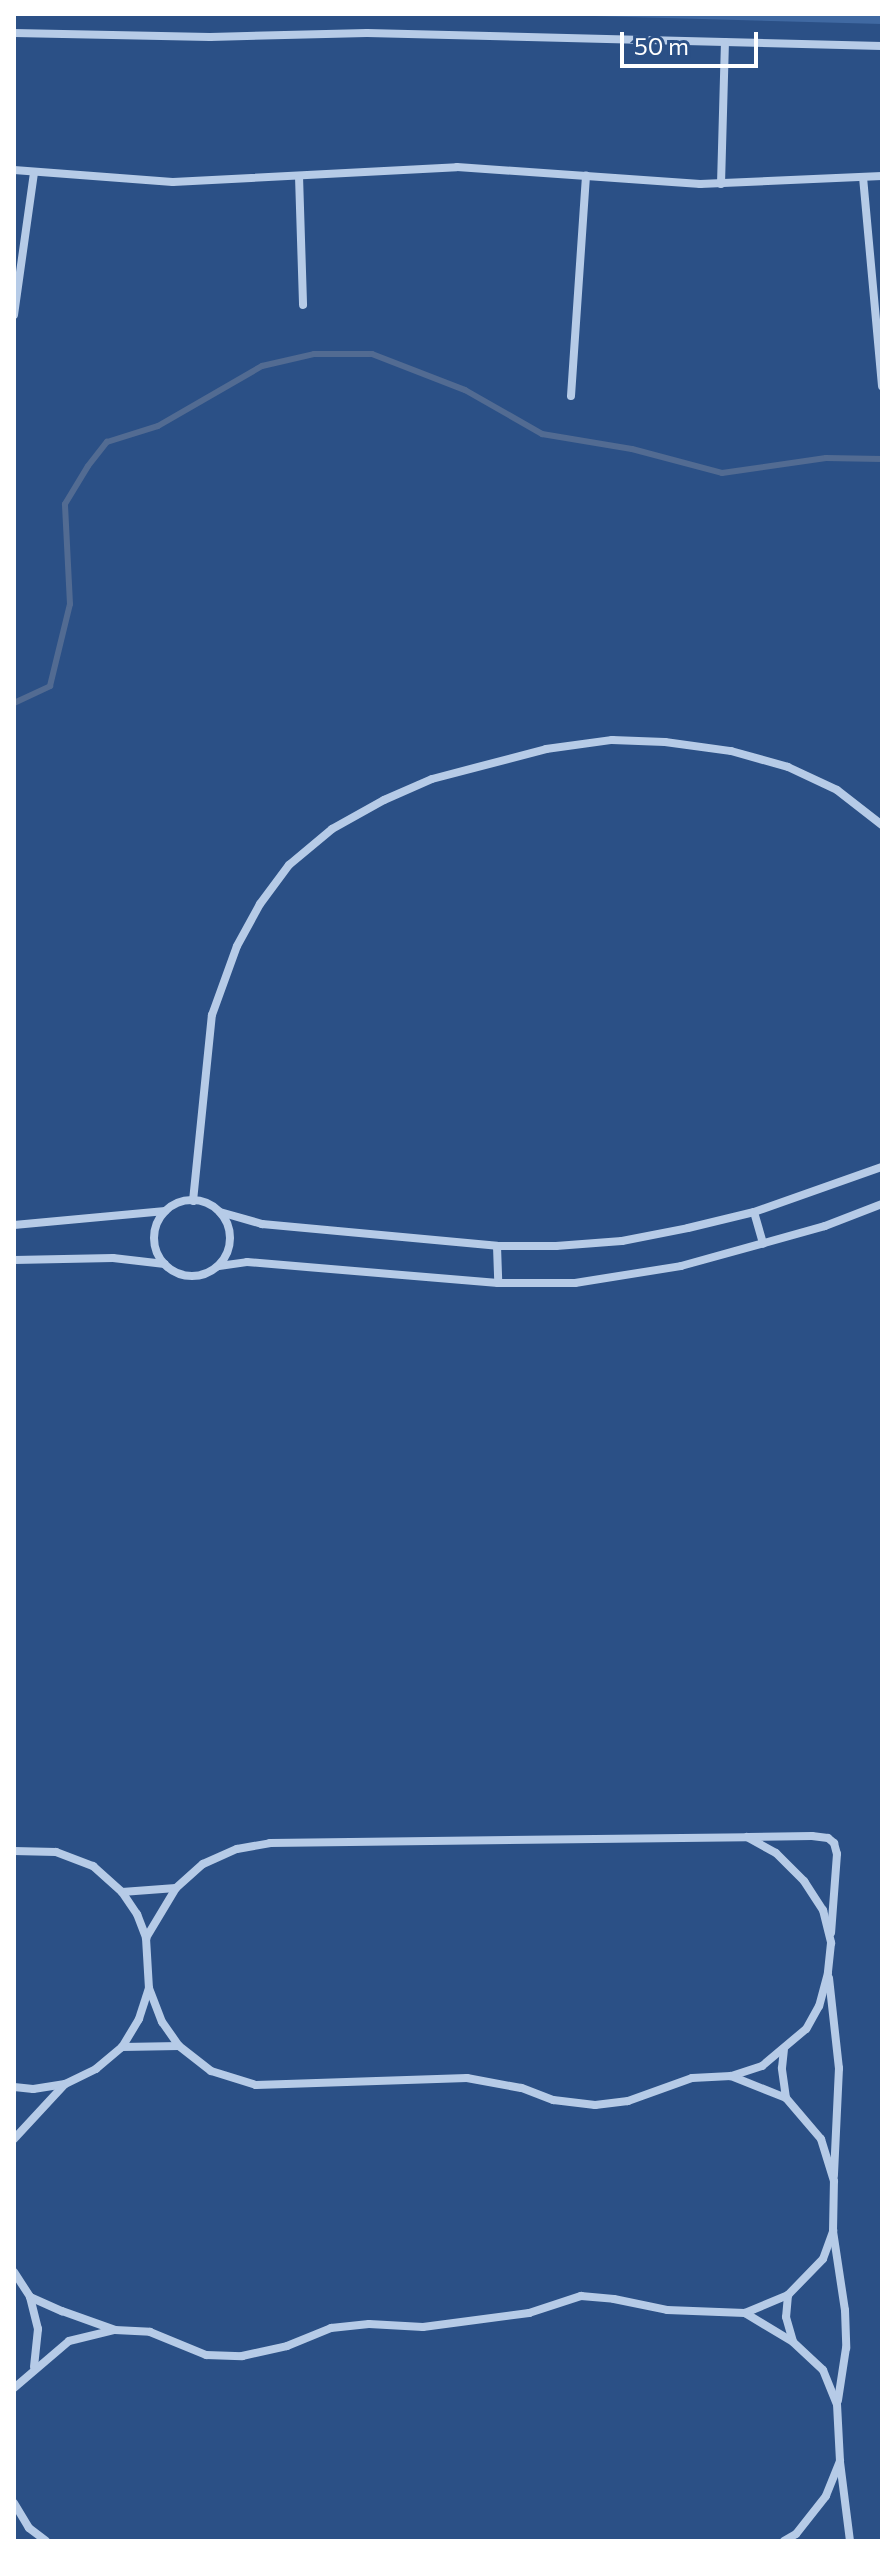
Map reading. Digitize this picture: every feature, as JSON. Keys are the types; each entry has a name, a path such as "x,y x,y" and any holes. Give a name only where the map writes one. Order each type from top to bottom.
{"street":[{"path":"14,33 210,37 367,33 882,46"},
{"path":"721,184 725,42"},
{"path":"14,170 173,182 457,167 721,184 882,176"},
{"path":"14,315 34,172"},
{"path":"299,176 303,305"},
{"path":"571,396 586,176"},
{"path":"863,177 882,386"},
{"path":"193,1201 212,1015 237,946 260,904 289,865 332,829 384,800 432,779 546,749 612,740 665,742 731,751 788,767 837,790 882,825"},
{"path":"14,1225 166,1211 193,1201 262,1224 497,1246 622,1241 754,1212 882,1167"},
{"path":"14,1260 113,1258 165,1264 191,1276 219,1266 247,1262 498,1283 575,1283 629,1277 763,1244 882,1204"},
{"path":"165,1264 155,1238 166,1211"},
{"path":"219,1266 230,1239 220,1212"},
{"path":"754,1212 763,1244"},
{"path":"497,1246 498,1283"},
{"path":"14,1851 56,1852 93,1866 122,1892 137,1914 146,1938 149,1988 162,2022 179,2046 211,2071 256,2085 467,2078 521,2088 553,2100 595,2105 628,2101 692,2078 731,2076 762,2066 806,2029 819,2006 828,1973 837,1854 834,1843 828,1838 812,1836 270,1843 237,1849 203,1864 176,1888 146,1938"},
{"path":"747,1837 776,1853 804,1881 823,1910 831,1943"},
{"path":"122,1892 176,1888"},
{"path":"828,1973 839,2068 833,2231 845,2310 846,2348 837,2404 850,2541"},
{"path":"14,2087 33,2089 65,2084 96,2069 122,2047 139,2019 149,1988"},
{"path":"122,2047 179,2046"},
{"path":"784,2050 782,2068 786,2098"},
{"path":"731,2076 786,2098 821,2139 834,2181"},
{"path":"14,2139 65,2084"},
{"path":"14,2388 34,2367 69,2341 115,2330 150,2332 206,2355 242,2356 287,2346 331,2328 369,2324 423,2327 529,2313 581,2296 667,2310 745,2313 788,2295 823,2259 833,2231"},
{"path":"14,2272 30,2297 38,2329 34,2367"},
{"path":"788,2295 786,2317 793,2342"},
{"path":"30,2297 115,2330"},
{"path":"745,2313 793,2342 823,2370 837,2404"},
{"path":"784,2541 796,2534 826,2496 840,2461"},
{"path":"14,2503 29,2528 46,2541"}],"shaded area":[{"path":"522,14 882,14 882,24"}],"waterway":[{"path":"14,703 50,686 70,604 65,504 88,466 107,442 158,426 262,366 314,354 372,354 465,390 542,434 632,449 722,473 826,458 882,459"}]}
